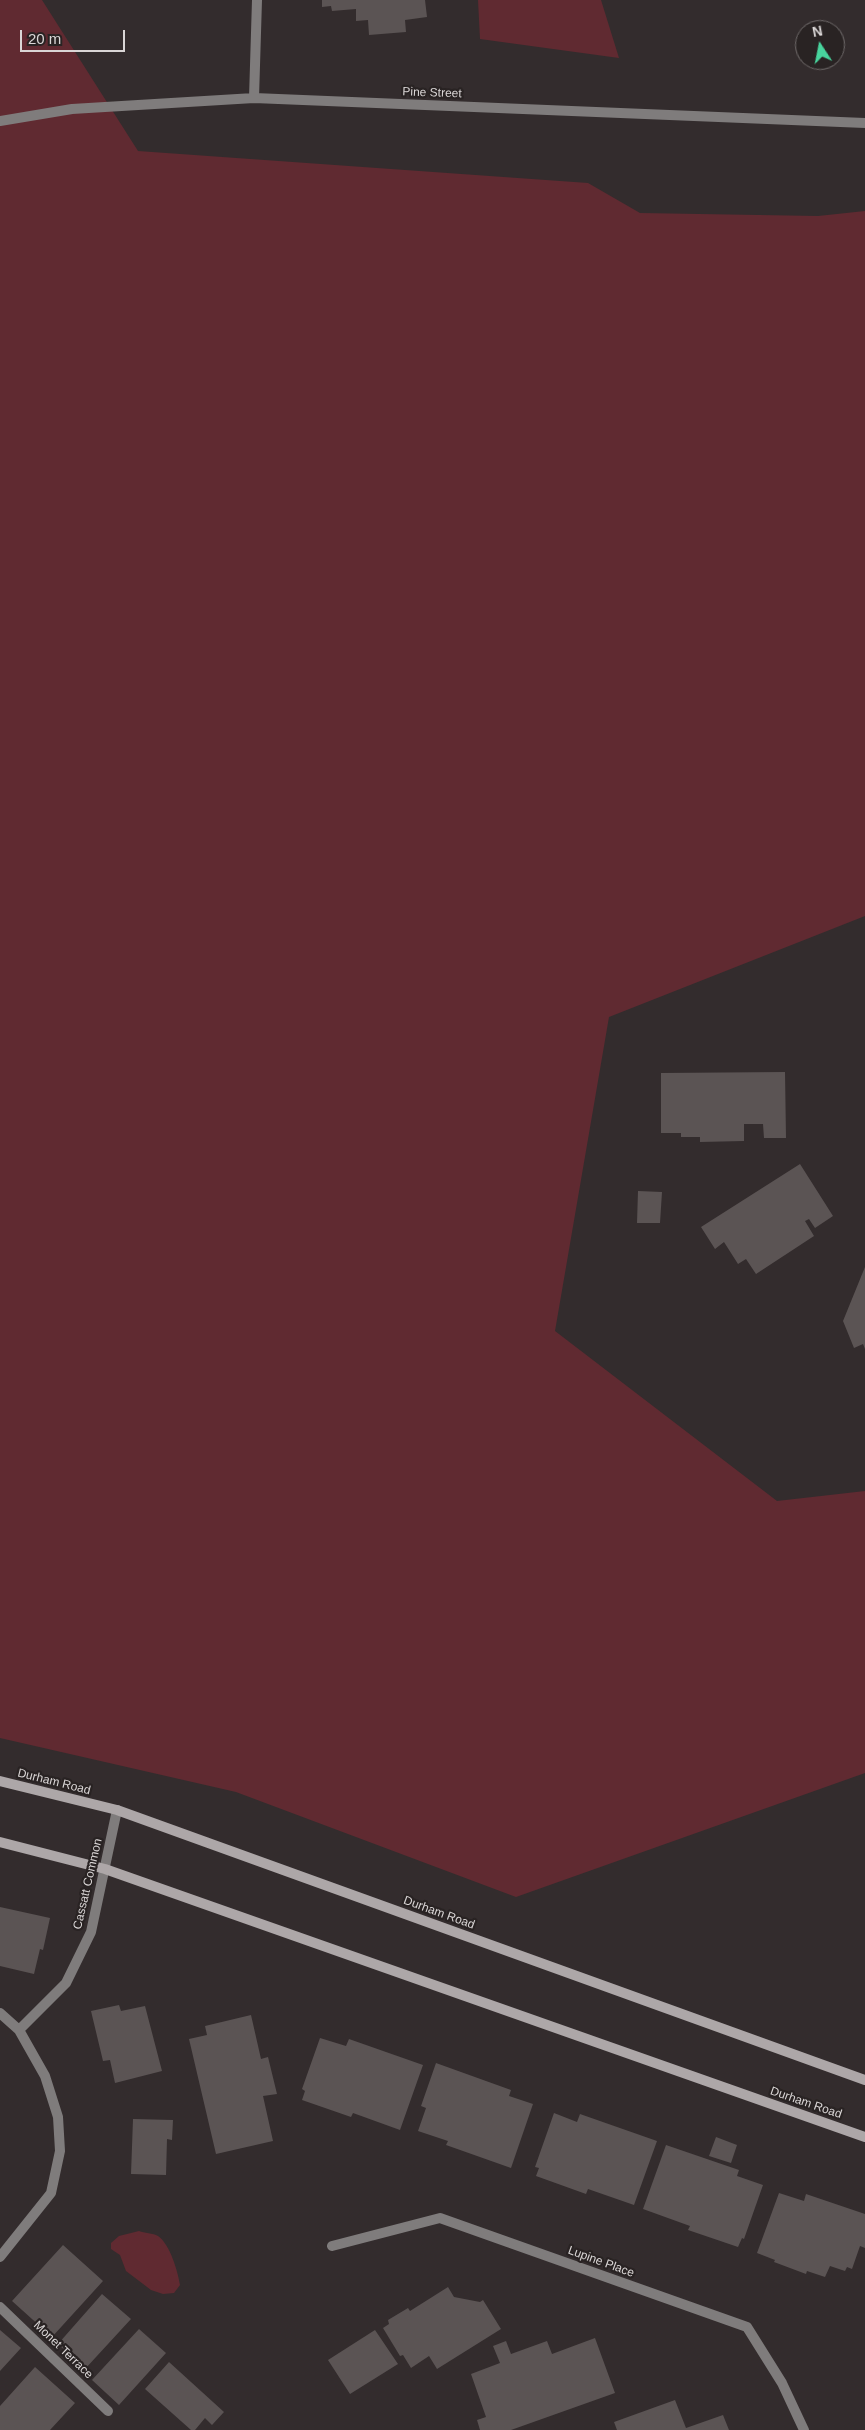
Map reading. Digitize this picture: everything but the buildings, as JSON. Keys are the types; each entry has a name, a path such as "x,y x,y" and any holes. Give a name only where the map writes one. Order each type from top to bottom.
{"main road":[{"name":"Durham Road","path":"0,1781 117,1810 865,2080"},
{"name":"Durham Road","path":"0,1842 105,1869 865,2137"}],"street":[{"path":"254,98 257,0"},
{"name":"Pine Street","path":"0,122 72,109 254,98 865,124"},
{"name":"Cassatt Common","path":"19,2030 66,1984 91,1932 117,1810"},
{"path":"0,2013 19,2030 45,2076 58,2117 60,2151 52,2193 0,2256"},
{"name":"Lupine Place","path":"332,2246 440,2218 747,2327 782,2383 804,2430"},
{"name":"Monet Terrace","path":"0,2307 108,2411"}],"shaded area":[{"path":"0,0 42,0 138,151 588,183 640,213 818,216 865,211 865,916 609,1017 555,1331 777,1501 865,1491 865,1773 516,1897 236,1792 0,1738"},
{"path":"478,0 601,0 619,58 480,39"},
{"path":"139,2231 158,2236 170,2252 180,2285 174,2293 163,2294 151,2290 126,2271 120,2255 111,2249 111,2243 119,2236"}]}
